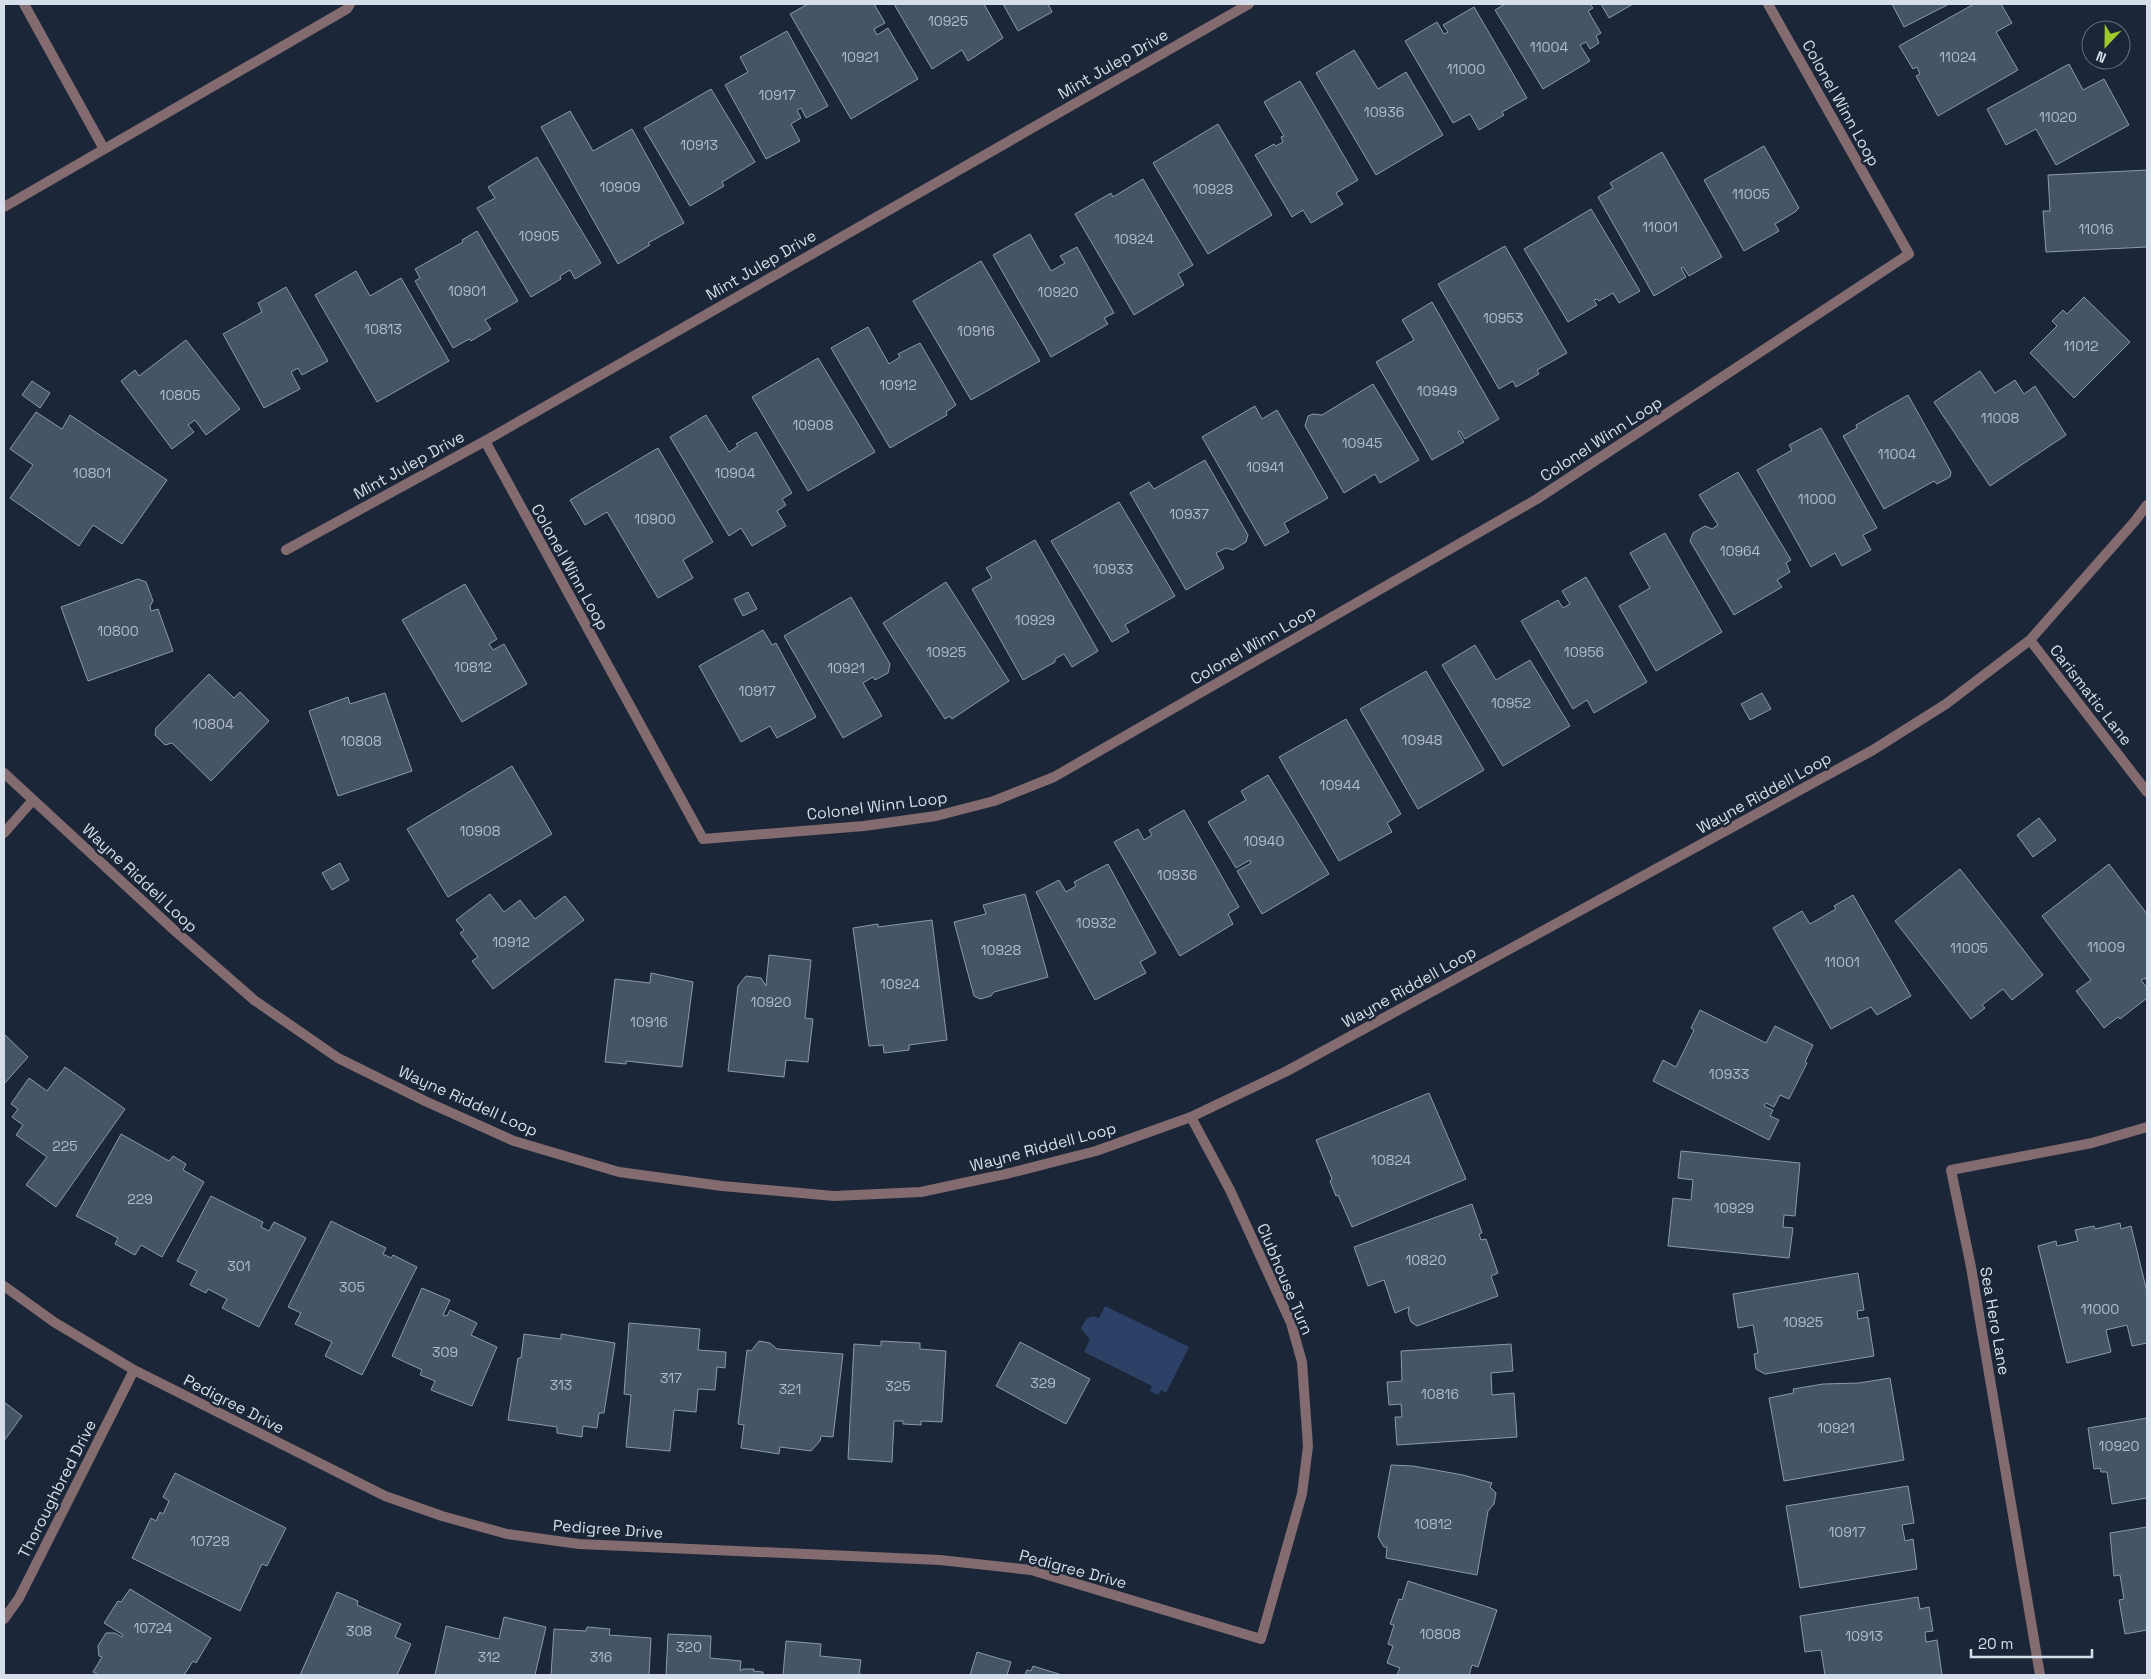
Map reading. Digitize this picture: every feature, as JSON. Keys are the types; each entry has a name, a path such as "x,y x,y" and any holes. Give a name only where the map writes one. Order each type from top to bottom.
{"street":[{"path":"24,4 104,149"},
{"path":"4,207 347,9 350,4"},
{"name":"Mint Julep Drive","path":"286,550 485,440 1249,4"},
{"name":"Colonel Winn Loop","path":"485,440 703,839 864,826 936,816 994,801 1054,777 1537,498 1909,254 1768,4"},
{"name":"Wayne Riddell Loop","path":"4,773 174,930 254,1000 338,1058 425,1101 514,1141 619,1172 722,1186 834,1196 921,1192 1010,1173 1096,1151 1191,1117 1287,1071 1873,750 1946,704 2030,640 2136,521 2147,505"},
{"name":"Carismatic Lane","path":"2030,640 2147,792"},
{"path":"4,833 33,800"},
{"name":"Clubhouse Turn","path":"1191,1117 1230,1190 1272,1280 1291,1323 1302,1362 1308,1446 1302,1494 1261,1639"},
{"name":"Sea Hero Lane","path":"2040,1675 1971,1266 1951,1170 2092,1143 2147,1127"},
{"name":"Pedigree Drive","path":"4,1286 54,1322 134,1370 386,1496 442,1516 507,1534 579,1544 931,1559 991,1564 1031,1570 1261,1639"},
{"name":"Thoroughbred Drive","path":"4,1619 19,1598 134,1370"}],"water":[{"path":"1105,1306 1189,1347 1166,1393 1161,1390 1158,1395 1150,1391 1152,1386 1084,1352 1090,1339 1081,1329 1090,1317 1099,1318"}],"building":[{"path":"808,4 874,4 885,23 874,29 877,35 888,28 918,79 851,119 790,14"},
{"path":"894,4 984,4 1003,38 968,61 962,50 932,69"},
{"path":"1003,4 1048,4 1052,12 1018,31"},
{"path":"1505,4 1590,4 1593,8 1588,11 1601,33 1596,36 1599,43 1590,49 1586,42 1580,45 1590,61 1543,89 1495,10"},
{"path":"1601,4 1633,4 1609,18"},
{"path":"1892,4 1949,4 1904,27"},
{"path":"1974,4 2001,4 2012,23 1996,32 2018,70 1938,116 1916,76 1920,74 1917,67 1913,69 1899,46"},
{"path":"1474,7 1527,98 1502,112 1504,115 1479,130 1470,114 1453,123 1405,41 1437,22 1444,34 1448,32 1443,25"},
{"path":"787,31 828,106 806,118 801,108 797,110 801,118 791,124 800,141 766,159 725,85 748,72 740,57"},
{"path":"1354,50 1378,89 1406,72 1443,135 1376,175 1316,73"},
{"path":"2069,64 2083,90 2104,79 2129,125 2056,165 2036,129 2006,145 1987,109"},
{"path":"1300,81 1358,180 1336,193 1343,204 1311,223 1303,210 1292,217 1255,155 1274,144 1276,146 1283,142 1281,137 1284,136 1264,102"},
{"path":"711,89 755,162 722,182 724,186 690,206 644,128"},
{"path":"570,111 593,151 632,129 684,223 648,243 650,245 618,264 541,127"},
{"path":"1218,124 1272,215 1208,254 1153,163"},
{"path":"1764,146 1799,208 1775,224 1779,231 1744,251 1704,180"},
{"path":"1662,152 1722,257 1689,276 1683,267 1681,268 1686,277 1654,296 1598,197 1613,188 1610,183"},
{"path":"537,157 601,263 575,279 570,270 560,276 561,279 531,297 477,208 495,198 488,187"},
{"path":"2147,170 2147,247 2046,252 2043,211 2050,211 2048,175"},
{"path":"1143,179 1193,265 1178,274 1184,285 1134,315 1075,214 1111,193 1113,197"},
{"path":"1591,209 1640,291 1619,303 1613,293 1599,301 1597,299 1594,300 1597,305 1568,322 1524,249"},
{"path":"477,231 518,301 485,320 491,329 471,341 469,339 453,348 415,281 420,278 415,269 463,242 462,240"},
{"path":"1030,234 1051,271 1065,263 1060,256 1077,247 1114,313 1104,318 1108,324 1051,357 993,255"},
{"path":"1505,246 1567,353 1537,370 1539,374 1516,387 1513,381 1499,389 1438,284"},
{"path":"981,261 1040,361 971,400 913,301"},
{"path":"356,271 370,296 401,278 449,361 377,402 315,295"},
{"path":"286,287 328,361 302,375 298,368 291,372 300,389 264,408 223,334 262,312 258,303"},
{"path":"2084,297 2130,342 2074,398 2030,353 2057,326 2052,321 2063,310 2067,314"},
{"path":"1432,302 1499,419 1465,439 1460,431 1458,432 1464,442 1432,460 1376,362 1414,340 1402,320"},
{"path":"868,327 889,364 900,357 898,354 920,343 956,405 946,412 947,415 890,448 831,348"},
{"path":"186,340 240,409 206,435 195,420 188,425 194,432 172,449 121,381 135,370 139,376"},
{"path":"818,358 875,452 808,491 752,397"},
{"path":"1980,371 1995,393 2015,380 2024,394 2035,386 2066,435 1990,486 1934,402"},
{"path":"32,381 50,393 40,408 22,395"},
{"path":"1373,384 1419,460 1380,483 1375,474 1344,493 1305,426 1308,416 1313,414 1322,415"},
{"path":"1908,395 1951,472 1950,477 1937,484 1934,481 1884,509 1843,436 1857,428 1856,425"},
{"path":"1255,406 1262,419 1277,410 1328,498 1284,523 1289,532 1265,546 1202,437"},
{"path":"36,412 62,429 70,415 167,480 122,544 93,525 79,546 10,498 33,465 10,449"},
{"path":"706,415 729,452 738,446 736,444 756,432 792,493 782,499 786,505 777,511 786,526 752,546 741,528 729,536 670,437"},
{"path":"1821,428 1877,528 1863,535 1871,550 1842,566 1835,553 1811,567 1757,470 1792,450 1789,445"},
{"path":"658,448 713,542 683,560 693,578 658,598 607,512 585,525 570,500"},
{"path":"1205,460 1248,535 1246,542 1233,550 1226,548 1216,553 1224,568 1186,590 1130,493 1149,482 1154,489"},
{"path":"1738,472 1791,560 1786,563 1790,572 1777,580 1782,587 1734,615 1690,541 1693,533 1705,526 1712,529 1718,525 1699,495"},
{"path":"1119,502 1175,596 1125,625 1129,632 1112,642 1051,541"},
{"path":"1665,533 1722,632 1656,671 1619,606 1650,588 1630,553"},
{"path":"1035,540 1098,651 1072,667 1064,654 1055,659 1055,662 1023,680 972,589 992,578 986,568"},
{"path":"1586,577 1647,682 1594,713 1587,700 1573,709 1521,621 1558,600 1563,608 1570,604 1562,591"},
{"path":"138,579 146,582 153,601 150,606 151,611 158,609 173,651 88,681 61,607"},
{"path":"946,582 1009,681 952,719 950,716 945,719 883,623"},
{"path":"465,584 497,639 489,644 493,650 504,644 527,684 462,722 402,620"},
{"path":"748,592 757,609 743,616 734,599"},
{"path":"851,597 890,664 888,673 875,680 873,677 863,683 882,716 843,738 784,636"},
{"path":"763,630 772,645 776,643 816,717 777,738 770,726 741,742 699,666"},
{"path":"1475,645 1496,680 1530,660 1570,726 1503,766 1442,665"},
{"path":"1426,671 1484,770 1418,809 1360,709"},
{"path":"209,674 234,698 240,692 269,721 211,781 172,743 165,745 155,735 156,728"},
{"path":"385,693 412,771 338,796 309,711 348,697 350,704"},
{"path":"1762,693 1771,709 1750,720 1741,704"},
{"path":"1346,719 1401,814 1387,823 1392,832 1339,861 1279,757"},
{"path":"512,766 552,834 448,897 407,829"},
{"path":"1268,775 1329,874 1262,914 1237,871 1251,863 1250,860 1236,868 1208,822 1246,800 1241,791"},
{"path":"1184,810 1239,907 1228,914 1233,924 1180,956 1114,842 1138,829 1144,840 1152,835 1149,830"},
{"path":"2039,818 2056,840 2033,857 2017,835"},
{"path":"340,863 349,880 332,890 322,873"},
{"path":"1108,864 1156,953 1140,962 1146,973 1095,1000 1036,892 1059,880 1066,892 1076,886 1074,882"},
{"path":"2109,864 2147,914 2147,981 2145,978 2141,980 2147,988 2147,998 2120,1019 2118,1017 2104,1028 2076,991 2091,980 2042,916"},
{"path":"1960,869 2043,975 2012,1000 2003,989 1982,1005 1985,1008 1971,1019 1895,921"},
{"path":"490,894 504,912 520,900 535,919 565,896 584,920 493,989 472,961 478,957 460,933 464,930 456,920"},
{"path":"1025,894 1048,977 994,992 991,996 980,999 974,996 954,922 986,914 983,905"},
{"path":"1853,895 1911,996 1877,1015 1871,1007 1831,1029 1773,928 1802,911 1810,924 1836,909 1834,906"},
{"path":"932,920 947,1040 909,1045 909,1050 884,1053 883,1045 869,1046 853,928 878,924 878,927"},
{"path":"769,955 811,960 805,1018 813,1019 808,1062 786,1060 784,1077 728,1071 738,986 746,976 761,978 766,986"},
{"path":"651,973 693,982 682,1067 626,1061 626,1064 605,1062 615,979 650,983"},
{"path":"1700,1010 1766,1043 1775,1026 1813,1045 1805,1062 1807,1063 1789,1099 1780,1095 1774,1107 1766,1103 1764,1106 1773,1110 1770,1116 1779,1120 1769,1140 1653,1081 1663,1060 1676,1067 1694,1030 1691,1028"},
{"path":"4,1034 28,1057 4,1084"},
{"path":"65,1067 125,1109 56,1207 26,1185 47,1157 16,1135 23,1125 12,1117 18,1109 11,1104 29,1078 47,1091"},
{"path":"1429,1093 1466,1179 1352,1227 1338,1195 1336,1196 1330,1181 1332,1179 1316,1140"},
{"path":"121,1134 169,1161 173,1156 186,1164 183,1170 204,1182 162,1257 141,1245 135,1255 115,1244 118,1238 76,1216"},
{"path":"1681,1151 1800,1163 1795,1216 1784,1215 1783,1227 1793,1228 1789,1258 1668,1246 1673,1198 1691,1200 1693,1180 1678,1178"},
{"path":"211,1196 263,1222 261,1227 269,1231 274,1222 306,1238 259,1327 222,1308 227,1299 208,1289 206,1293 190,1285 197,1271 177,1261"},
{"path":"1472,1204 1482,1233 1479,1234 1481,1240 1486,1239 1498,1273 1491,1276 1498,1296 1417,1326 1411,1322 1408,1313 1409,1307 1395,1313 1384,1280 1368,1286 1354,1247"},
{"path":"331,1221 386,1248 383,1254 391,1258 393,1255 417,1267 362,1375 325,1356 332,1342 295,1324 301,1313 288,1307"},
{"path":"2120,1223 2121,1229 2131,1226 2147,1292 2147,1343 2132,1346 2127,1325 2106,1330 2111,1352 2067,1363 2038,1246 2056,1241 2057,1246 2078,1241 2075,1230 2094,1226 2095,1229"},
{"path":"1858,1273 1864,1310 1857,1311 1858,1319 1868,1317 1874,1356 1765,1374 1756,1369 1754,1354 1758,1353 1753,1325 1738,1328 1733,1294"},
{"path":"422,1288 450,1300 443,1315 447,1316 450,1310 477,1323 471,1335 497,1347 472,1406 431,1390 435,1381 420,1375 422,1370 392,1356"},
{"path":"629,1323 700,1329 698,1350 726,1352 725,1368 717,1367 715,1390 698,1389 696,1412 674,1410 670,1451 626,1447 631,1395 624,1394"},
{"path":"524,1334 561,1339 561,1334 615,1343 604,1413 599,1413 597,1428 583,1426 582,1437 557,1433 557,1427 508,1420 518,1358 521,1358"},
{"path":"759,1341 770,1343 777,1349 843,1354 833,1437 821,1436 820,1441 811,1451 780,1447 779,1454 741,1448 744,1425 738,1424 747,1350 751,1351"},
{"path":"881,1341 920,1343 920,1349 946,1351 942,1422 921,1421 921,1425 903,1424 903,1421 894,1421 892,1462 848,1459 854,1344 881,1346"},
{"path":"1020,1342 1090,1379 1066,1424 996,1386"},
{"path":"1511,1344 1513,1371 1491,1373 1492,1395 1514,1393 1517,1437 1397,1445 1395,1417 1402,1417 1401,1404 1389,1405 1387,1382 1402,1381 1401,1351"},
{"path":"1890,1378 1904,1460 1784,1481 1769,1398 1794,1393 1793,1389 1823,1384 1859,1383"},
{"path":"4,1402 22,1416 4,1441"},
{"path":"2147,1418 2147,1498 2112,1504 2107,1472 2101,1472 2100,1468 2094,1469 2088,1428"},
{"path":"1391,1465 1413,1466 1463,1475 1492,1483 1490,1487 1496,1493 1494,1504 1488,1511 1477,1575 1386,1558 1387,1547 1384,1547 1378,1537"},
{"path":"175,1473 286,1528 267,1566 262,1564 240,1611 132,1558 151,1518 156,1521 160,1512 163,1514 169,1501 163,1497"},
{"path":"1908,1486 1914,1523 1902,1525 1905,1541 1913,1539 1917,1569 1800,1588 1786,1506"},
{"path":"2147,1527 2147,1630 2125,1634 2119,1600 2124,1599 2120,1575 2114,1576 2110,1533"},
{"path":"1408,1581 1497,1610 1478,1667 1472,1665 1469,1675 1397,1675 1400,1668 1387,1663 1393,1646 1388,1644 1394,1625 1390,1624 1399,1599 1402,1600"},
{"path":"130,1589 211,1638 196,1663 193,1661 184,1675 99,1675 93,1672 102,1657 99,1656 98,1646 106,1633 115,1633 122,1637 123,1635 104,1623 118,1601 121,1602"},
{"path":"337,1592 358,1601 357,1605 401,1624 395,1637 411,1644 397,1675 300,1675"},
{"path":"1918,1597 1920,1609 1929,1607 1933,1631 1925,1632 1926,1642 1937,1640 1942,1675 1825,1675 1821,1650 1805,1652 1800,1616"},
{"path":"504,1617 546,1627 535,1675 435,1675 446,1626 499,1639"},
{"path":"587,1627 610,1629 609,1635 651,1638 649,1675 551,1675 554,1629 586,1631"},
{"path":"668,1634 711,1636 710,1658 741,1661 740,1671 743,1669 754,1669 753,1671 763,1672 763,1675 666,1675"},
{"path":"786,1641 821,1644 820,1656 861,1660 859,1674 867,1675 783,1675"},
{"path":"977,1652 1011,1662 1007,1675 970,1675"},
{"path":"1033,1666 1062,1675 1025,1675 1027,1670 1031,1671"}]}
